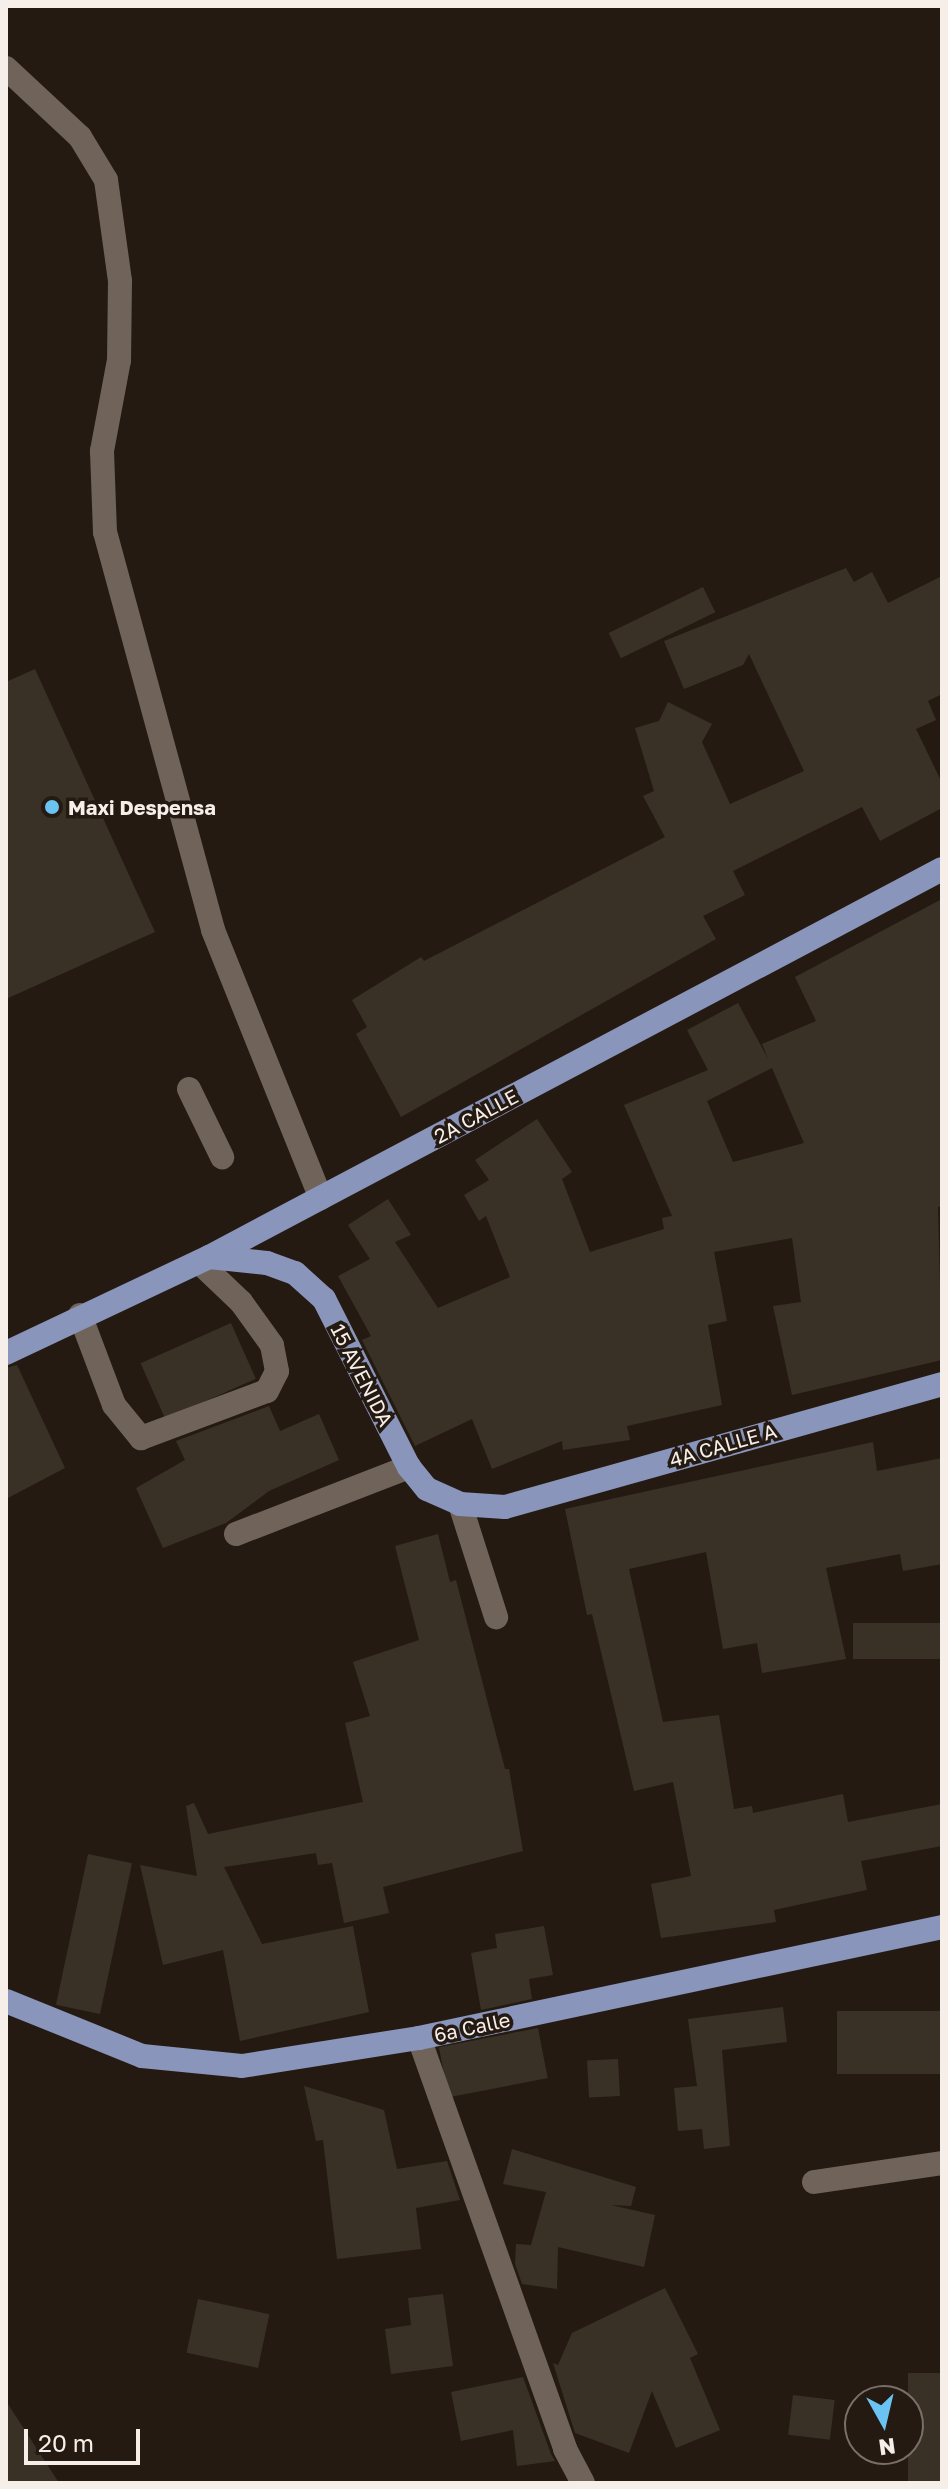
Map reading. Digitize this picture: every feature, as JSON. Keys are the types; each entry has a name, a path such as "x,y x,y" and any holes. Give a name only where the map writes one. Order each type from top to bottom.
{"main road":[{"name":"2A CALLE","path":"6,1353 80,1315 204,1260 942,869"},
{"name":"15 AVENIDA","path":"204,1260 267,1263 295,1273 324,1299 409,1467 427,1489 460,1504 505,1507"},
{"name":"4A CALLE A","path":"505,1507 942,1384"},
{"name":"6ª Calle","path":"6,2001 142,2056 242,2066 419,2038 942,1927"}],"street":[{"path":"6,68 80,137 106,180 120,281 119,360 102,451 105,532 213,930 321,1198"},
{"path":"189,1089 222,1157"},
{"path":"80,1315 114,1405 141,1438 151,1439 267,1391 277,1371 272,1345 241,1302 204,1260"},
{"path":"236,1534 409,1467"},
{"path":"460,1504 496,1617"},
{"path":"419,2038 565,2449 583,2483"},
{"path":"814,2182 942,2163"}],"building":[{"path":"846,568 854,582 872,572 888,603 942,576 942,694 928,701 936,720 916,729 942,783 942,808 880,841 862,807 733,871 745,895 703,916 716,939 401,1117 356,1034 367,1027 352,1000 421,957 424,961 665,837 643,796 654,791 635,728 659,721 668,702 712,724 702,742 730,804 804,771 749,654 743,665 684,689 664,641"},
{"path":"703,587 715,612 621,658 609,633"},
{"name":"Maxi Despensa","path":"35,669 155,932 6,999 6,682"},
{"path":"942,899 942,1206 938,1207 942,1360 792,1395 773,1306 801,1302 792,1238 714,1252 727,1321 708,1325 722,1405 627,1426 630,1440 563,1450 562,1441 492,1469 472,1419 415,1446 362,1340 371,1336 338,1276 370,1259 348,1225 388,1199 411,1235 395,1242 438,1308 510,1277 486,1216 479,1221 464,1195 489,1180 475,1160 537,1119 572,1172 562,1179 590,1252 664,1229 662,1218 672,1216 624,1105 708,1070 687,1030 738,1003 768,1059 762,1044 816,1021 795,977","holes":["772,1068 804,1143 733,1162 707,1101"]},
{"path":"231,1323 256,1379 165,1419 141,1363"},
{"path":"17,1365 65,1468 6,1499 6,1368"},
{"path":"269,1406 280,1431 319,1414 339,1460 269,1491 226,1523 163,1548 136,1488 185,1460 176,1441"},
{"path":"873,1442 877,1471 942,1458 942,1564 903,1571 900,1554 826,1568 846,1659 762,1673 757,1643 723,1649 706,1552 629,1569 663,1722 719,1715 734,1809 752,1806 753,1813 843,1794 848,1822 942,1804 942,1846 861,1861 867,1890 774,1910 776,1922 661,1938 651,1884 691,1876 673,1782 634,1791 592,1614 587,1615 565,1509"},
{"path":"438,1534 450,1582 456,1580 505,1769 509,1769 523,1851 383,1887 389,1913 344,1923 332,1863 318,1865 316,1853 224,1867 262,1944 353,1926 369,2012 240,2041 223,1950 163,1965 140,1865 197,1876 186,1806 194,1803 208,1834 363,1802 345,1723 370,1716 353,1662 419,1640 395,1546"},
{"path":"853,1623 942,1623 942,1659 853,1659"},
{"path":"88,1854 132,1863 100,2014 56,2005"},
{"path":"544,1926 553,1975 529,1979 532,1999 481,2010 471,1953 497,1948 495,1934"},
{"path":"783,2007 787,2042 722,2050 730,2146 704,2149 702,2129 678,2131 674,2088 697,2086 688,2019"},
{"path":"837,2011 942,2011 942,2074 837,2074"},
{"path":"538,2028 548,2078 449,2097 439,2047"},
{"path":"618,2059 620,2096 589,2098 587,2061"},
{"path":"304,2086 384,2110 397,2169 447,2161 460,2200 416,2208 421,2249 337,2259 323,2140 316,2141"},
{"path":"512,2149 636,2187 631,2206 611,2205 655,2215 644,2267 558,2247 557,2289 522,2284 515,2264 516,2244 531,2245 546,2192 503,2184"},
{"path":"665,2288 698,2354 690,2358 720,2430 676,2448 652,2391 629,2453 575,2433 553,2363 558,2365 572,2333"},
{"path":"443,2294 453,2366 391,2374 385,2329 411,2325 408,2298"},
{"path":"198,2299 269,2314 258,2368 187,2353"},
{"path":"908,2373 942,2373 942,2483 908,2483 908,2465 924,2465 924,2385 908,2385"},
{"path":"523,2377 555,2461 517,2466 513,2430 461,2441 451,2392"},
{"path":"793,2395 835,2400 830,2440 788,2435"},
{"path":"6,2401 59,2483 6,2483"}],"place":[{"name":"Maxi Despensa","path":"52,807"}]}
